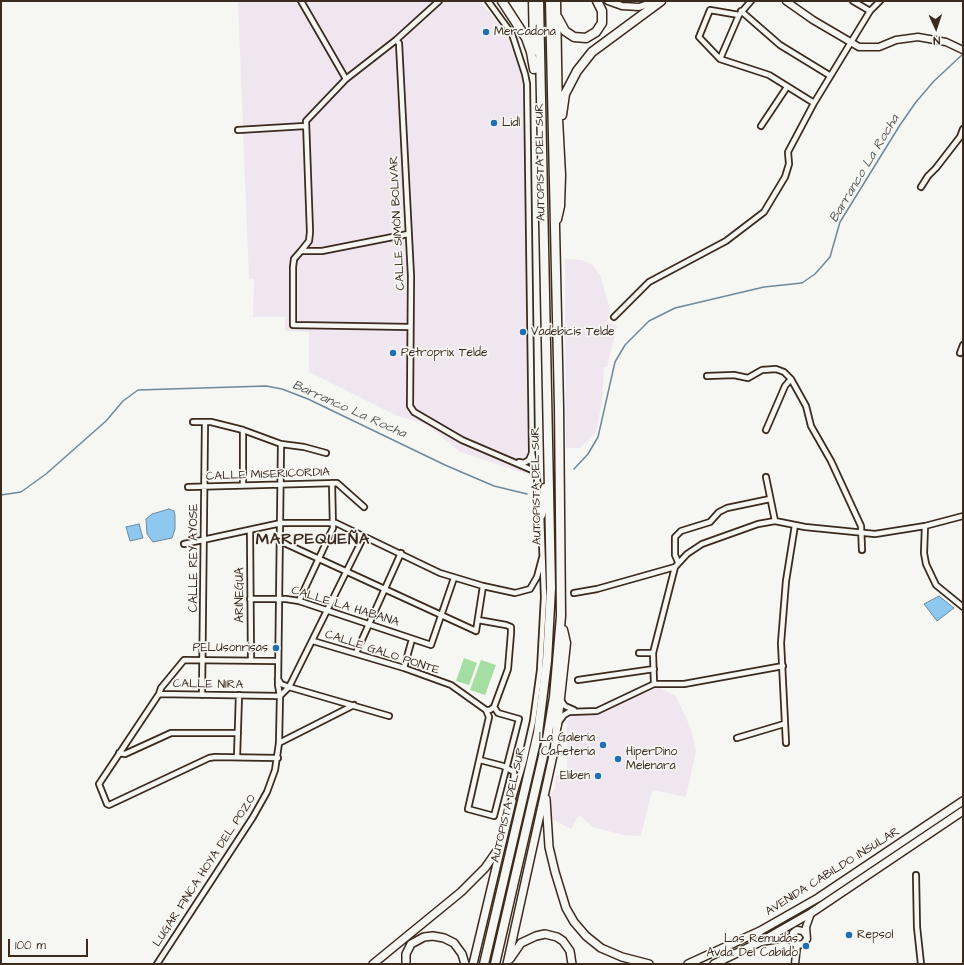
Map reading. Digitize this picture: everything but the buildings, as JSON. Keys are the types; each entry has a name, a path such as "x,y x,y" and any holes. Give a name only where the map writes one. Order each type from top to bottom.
{"highway":[{"path":"502,1 526,38 531,52 534,69"},
{"path":"533,1 534,69 537,120 541,149"},
{"name":"AUTOPISTA DEL SUR","path":"484,964 529,774 544,695 551,588 539,1"},
{"name":"AUTOPISTA DEL SUR","path":"495,964 547,739 554,697 561,616 562,580 550,1"},
{"path":"554,227 560,206 556,1"},
{"path":"557,14 565,31 574,37 586,38 596,32 602,23 602,11 596,1"},
{"path":"560,148 565,94 580,67 600,45 661,1"},
{"path":"541,515 548,463"},
{"path":"557,725 566,644 561,616"}],"main road":[{"path":"507,964 548,779 557,725"},
{"path":"548,779 546,813 549,847 561,892 574,922 586,936 601,948 622,957 649,964"},
{"path":"473,964 512,801"},
{"name":"AVENIDA CABILDO INSULAR","path":"688,964 760,931 818,898 963,801"},
{"name":"AVENIDA CABILDO INSULAR","path":"715,964 760,942 810,913 963,811"},
{"path":"373,964 461,892 485,868 502,845"},
{"path":"507,964 521,943 536,936 545,934 557,937 563,941 570,951 572,964"},
{"path":"406,964 406,954 412,944 424,937 433,936 444,938 454,944 462,954 465,964"},
{"path":"684,964 702,958"}],"street":[{"path":"301,1 346,79"},
{"path":"238,130 305,123 346,79 396,40 439,1"},
{"path":"488,1 512,34 527,84 532,453 537,478 541,515 544,598 540,670 533,721 524,761 512,801"},
{"path":"608,1 622,6 639,7 657,1"},
{"path":"616,1 631,4 646,1"},
{"path":"720,59 740,13 751,1"},
{"path":"786,1 860,47 879,47 902,39 918,37 946,42 962,49"},
{"path":"853,1 870,11"},
{"path":"614,317 649,282 726,241 764,212 785,177 789,164 788,152 829,75 850,42 856,36 870,11 880,1"},
{"path":"814,103 769,75 720,59 699,37 710,10 740,13 780,45 829,75"},
{"name":"CALLE SIMÓN BOLIVAR","path":"396,40 399,43 411,276 410,406 414,412 462,440 517,462"},
{"path":"761,126 787,86"},
{"path":"305,123 310,232 309,241 294,259 293,325 410,327"},
{"path":"921,187 960,136 963,129"},
{"path":"301,251 322,251 408,234"},
{"path":"960,353 963,345"},
{"path":"707,376 734,376 748,378 762,370 776,369 784,372 791,379 806,406 811,426 831,461 861,526 862,550"},
{"path":"766,430 785,386 791,379"},
{"path":"193,422 204,422 243,430 281,444 304,447 326,453"},
{"name":"CALLE REY AYOSE","path":"202,695 204,422"},
{"path":"243,430 243,485"},
{"name":"LUGAR FINCA HOYA DEL POZO","path":"158,963 253,817 271,782 278,758 280,696 278,661 281,444"},
{"path":"517,462 524,463 529,460 532,453"},
{"path":"517,462 532,470 537,478"},
{"path":"766,477 775,521"},
{"path":"299,601 333,528 332,483"},
{"name":"CALLE MISERICORDIA","path":"188,487 337,483 364,507"},
{"path":"654,684 653,653 676,565 675,537 681,531 710,522 719,512 727,508 770,499"},
{"path":"574,593 598,588 676,565 702,544 736,531 775,521 862,534 875,534 925,526 963,516"},
{"path":"184,544 204,541 281,523 333,522 454,578 506,592 526,591 534,583 542,558"},
{"path":"786,742 781,644 786,581 795,525"},
{"path":"925,526 924,553 926,564 936,585 963,607"},
{"name":"ARINEGUA","path":"250,530 251,660"},
{"path":"280,696 289,687 364,536"},
{"path":"280,541 476,631 484,586"},
{"path":"356,654 401,553"},
{"path":"442,615 454,578"},
{"name":"CALLE LA HABANA","path":"250,598 299,601 431,645 442,615"},
{"path":"478,620 511,627 509,663 494,707 490,710 486,710 489,717 468,809 494,816 519,718 498,713 489,717"},
{"path":"404,668 412,639"},
{"name":"CALLE GALO PONTE","path":"313,641 404,668 451,686 486,710"},
{"path":"639,653 653,653"},
{"path":"159,694 161,688 184,660 278,661"},
{"path":"557,725 564,715 569,712 597,711 654,684 684,684 783,666"},
{"path":"578,680 654,669"},
{"path":"278,679 281,684 289,687 389,716"},
{"name":"CALLE NIRA","path":"237,757 209,758 114,804 108,804 99,784 159,694 280,696"},
{"path":"239,695 237,757 278,758"},
{"path":"560,699 565,706 579,712"},
{"path":"279,743 354,705"},
{"path":"494,707 498,713"},
{"path":"737,738 784,724"},
{"path":"119,753 125,754 171,733 238,733"},
{"path":"480,760 507,767 514,772 512,801"},
{"path":"916,875 917,927 921,964"},
{"path":"760,942 784,938 794,943 805,942 807,921 810,913"},
{"path":"795,964 793,933 797,930 803,931 806,935"}],"shaded area":[{"path":"238,1 480,1 507,34 522,76 535,454 530,475 460,452 426,424 395,415 309,372 309,332 285,331 285,317 253,317 254,279 249,279"},
{"path":"565,259 582,260 592,265 600,275 610,310 607,322 617,326 607,367 604,367 602,402 596,432 580,448 566,448"},
{"path":"657,688 661,688 676,696 691,729 696,750 686,797 652,790 641,836 623,835 593,827 579,815 571,829 552,819 551,793 555,788 556,776 565,774 567,769 567,726 570,715 598,712"}],"green space":[{"path":"464,658 477,663 469,685 456,681"},
{"path":"481,660 496,665 485,695 470,690"}],"water":[{"path":"169,509 174,511 175,515 175,529 172,538 153,542 147,534 146,519 152,514"},
{"path":"139,524 143,538 130,541 126,527"},
{"path":"939,596 954,608 937,621 924,604"}],"waterway":[{"name":"Barranco La Rocha","path":"574,469 588,454 598,437 615,362 625,345 649,321 675,308 764,287 802,283 815,274 830,257 840,222 900,125 916,102 934,81 963,54"},
{"name":"Barranco La Rocha","path":"1,495 21,492 46,474 106,421 123,401 138,390 266,386 282,389 308,399 445,465 494,486 527,494"}],"place":[{"name":"Mercadona","path":"486,32"},
{"name":"Lidl","path":"494,123"},
{"name":"Vadebicis Telde","path":"523,332"},
{"name":"Petroprix Telde","path":"393,353"},
{"name":"PELUsonrisas","path":"276,648"},
{"name":"La Galería Cafetería","path":"603,745"},
{"name":"HiperDino Melenara","path":"618,759"},
{"name":"Eliben","path":"598,776"},
{"name":"Repsol","path":"849,935"},
{"name":"Las Remudas Avda. Del Cabildo","path":"806,946"}],"district":[{"name":"MARPEQUEÑA","path":"313,541"}]}
